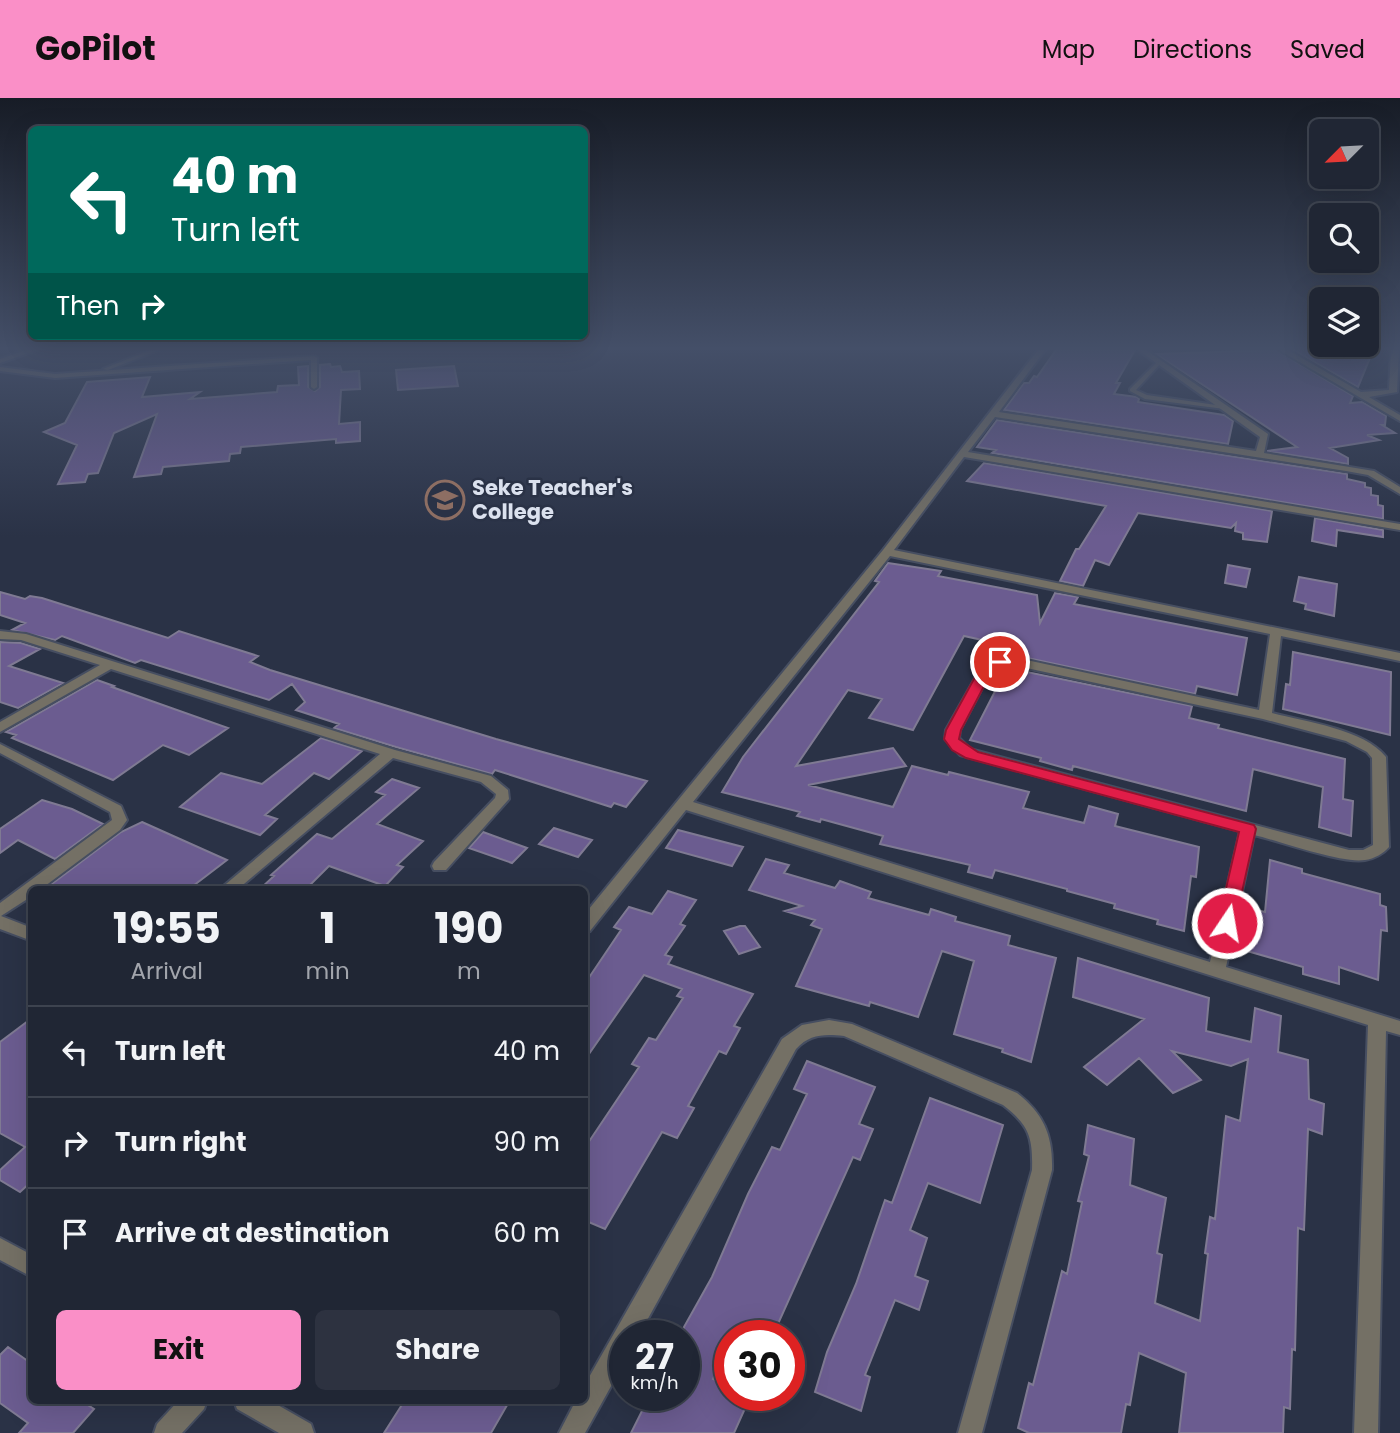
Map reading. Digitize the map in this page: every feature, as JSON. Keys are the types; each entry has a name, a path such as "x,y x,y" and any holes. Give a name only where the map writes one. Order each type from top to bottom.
{"street":[{"path":"1229,412 1265,436 1259,456"},
{"path":"588,922 685,805 995,414 1371,473 1400,491"},
{"path":"962,454 1400,527"},
{"path":"887,552 1400,657"},
{"path":"1265,715 1276,631"},
{"path":"0,635 22,637 390,753 486,779 503,793 502,799 440,866"},
{"path":"1012,661 1265,715 1351,738 1372,749 1378,757 1381,847 1365,855 1349,855 972,755 957,747 952,739 953,730 986,669 1000,662 1012,661"},
{"path":"0,728 111,664"},
{"path":"0,748 116,809 120,820 115,827 34,886"},
{"path":"232,886 390,753"},
{"path":"685,805 1400,1028"},
{"path":"1217,970 1248,829"},
{"path":"0,911 28,891"},
{"path":"0,922 28,933"},
{"path":"1366,1433 1377,1021"},
{"path":"634,1320 789,1044 799,1033 812,1028 846,1029 1010,1099 1026,1111 1039,1130 1043,1147 1042,1170 970,1433"},
{"path":"0,1248 28,1265"},
{"path":"588,1402 609,1365"},
{"path":"166,1433 191,1404"},
{"path":"253,1404 302,1433"},
{"path":"571,1433 587,1404"}],"building":[{"path":"71,412 340,412 339,424 360,422 360,441 336,443 336,439 241,447 240,453 230,454 229,461 163,467 161,474 134,477 157,414 114,433 98,473 88,474 85,482 58,484 77,445 44,432 65,423"},
{"path":"1019,412 1206,412 1224,415 1233,421 1228,444"},
{"path":"1244,412 1380,412 1386,416 1385,425 1382,425 1395,433 1367,435 1379,440 1330,448 1348,458 1348,464 1267,451 1297,447"},
{"path":"997,420 1347,474 1347,479 1365,483 1365,487 1371,488 1371,495 1378,496 1378,505 1383,506 1383,519 992,453 996,450 977,447"},
{"path":"984,463 1272,511 1267,542 1243,539 1243,533 1235,531 1236,523 1231,528 1138,513 1109,565 1095,560 1083,586 1060,581 1076,549 1079,549 1106,506 967,481"},
{"path":"1315,518 1383,530 1383,537 1337,530 1336,546 1312,541"},
{"path":"888,563 941,571 938,576 1037,595 1040,623 1055,593 1078,597 1074,604 1247,638 1237,695 1197,686 1195,694 1014,655 1018,648 964,636 913,730 869,718 882,699 848,690 796,766 893,748 906,766 808,785 893,807 912,766 948,775 949,772 1029,792 1023,808 1084,823 1089,806 1118,814 1115,826 1199,847 1196,877 1191,876 1184,931 1157,924 1158,920 1114,908 1115,904 1067,889 995,870 992,878 968,872 970,865 880,844 883,836 821,819 820,822 797,816 800,812 722,792 743,757 879,582 875,581"},
{"path":"1228,565 1250,569 1246,587 1225,583"},
{"path":"1299,577 1337,584 1334,616 1305,609 1306,604 1294,601"},
{"path":"0,592 25,599 30,596 42,598 168,638 179,631 258,656 250,662 270,670 496,739 647,781 626,807 614,803 611,807 495,770 492,774 396,747 334,728 339,724 296,710 305,702 292,684 269,700 141,660 135,663 62,636 55,640 12,630 25,623 0,615"},
{"path":"0,642 21,643 40,649 9,666 63,683 18,708 0,702"},
{"path":"1293,652 1391,672 1390,735 1283,709 1286,684 1290,685"},
{"path":"1007,668 1192,706 1189,718 1219,725 1218,728 1345,759 1343,799 1353,801 1351,836 1319,827 1323,787 1253,769 1246,811 1073,766 1072,770 1040,761 1041,758 970,740"},
{"path":"97,680 228,728 189,755 163,745 113,780 12,738 16,735 6,732"},
{"path":"321,738 362,751 329,779 314,773 265,815 277,819 260,835 180,807 221,773 262,784"},
{"path":"392,779 419,788 377,824 423,841 397,865 403,867 385,886 329,866 309,886 263,886 274,876 271,875 317,834 332,839 385,795 376,792"},
{"path":"42,800 72,809 103,824 55,859 18,840 0,853 0,829"},
{"path":"142,822 227,860 193,886 49,886 121,832"},
{"path":"554,828 592,840 578,857 539,844"},
{"path":"678,830 743,847 732,866 666,848"},
{"path":"483,832 527,848 512,863 469,848"},
{"path":"766,859 789,865 784,873 835,888 840,881 871,892 868,898 929,915 931,909 956,917 955,921 1010,936 1008,945 1056,958 1031,1062 1002,1052 1003,1049 954,1034 974,961 942,951 918,1017 870,1002 869,1006 796,986 822,929 811,925 815,920 785,911 802,906 749,890"},
{"path":"1270,860 1302,869 1302,873 1380,894 1380,905 1386,907 1387,931 1381,930 1378,980 1339,967 1339,984 1303,974 1303,967 1247,951 1252,909 1265,912"},
{"path":"668,891 696,900 680,924 685,926 665,955 672,957 668,964 753,994 734,1026 740,1028 726,1054 719,1051 688,1106 694,1108 677,1138 662,1132 605,1229 588,1222 588,1143 639,1067 632,1064 649,1038 656,1040 683,998 677,996 682,989 644,975 588,1055 588,979 621,930 614,927 629,907 652,914"},
{"path":"745,926 760,947 739,954 724,931"},
{"path":"1078,958 1209,998 1206,1031 1251,1042 1255,1008 1281,1016 1278,1052 1308,1060 1309,1099 1324,1104 1322,1134 1308,1129 1304,1230 1298,1228 1295,1350 1292,1349 1290,1409 1284,1407 1283,1433 1179,1433 1186,1373 1139,1353 1130,1405 1126,1404 1121,1433 1029,1433 1018,1428 1029,1383 1033,1385 1062,1271 1067,1274 1082,1202 1078,1201 1089,1156 1084,1154 1088,1125 1134,1139 1130,1185 1166,1198 1157,1253 1162,1255 1155,1303 1200,1321 1208,1254 1205,1253 1210,1217 1215,1219 1226,1116 1240,1121 1248,1059 1231,1066 1172,1051 1201,1080 1173,1093 1139,1058 1107,1085 1084,1067 1144,1019 1073,997"},
{"path":"28,1021 28,1185 20,1192 0,1180 0,1170 25,1147 0,1133 0,1042"},
{"path":"807,1061 875,1087 859,1124 873,1129 860,1160 853,1157 780,1320 714,1320 714,1411 744,1411 734,1433 631,1433 642,1411 700,1411 700,1320 688,1320 712,1277 772,1147 780,1150 807,1094 794,1089"},
{"path":"930,1098 1003,1125 980,1203 928,1183 910,1230 927,1238 915,1276 928,1281 919,1310 895,1300 865,1375 870,1377 861,1411 815,1392 827,1352 856,1284 885,1200 892,1203"},
{"path":"8,1347 28,1361 28,1404 86,1404 94,1409 73,1433 19,1433 28,1423 0,1403 0,1355"},
{"path":"402,1404 508,1404 491,1433 384,1433"}],"place":[{"name":"Seke Teacher's College","path":"445,500"}],"route":[{"path":"1000,662 986,669 953,730 952,739 957,747 972,755 1248,829 1227,923"}]}
